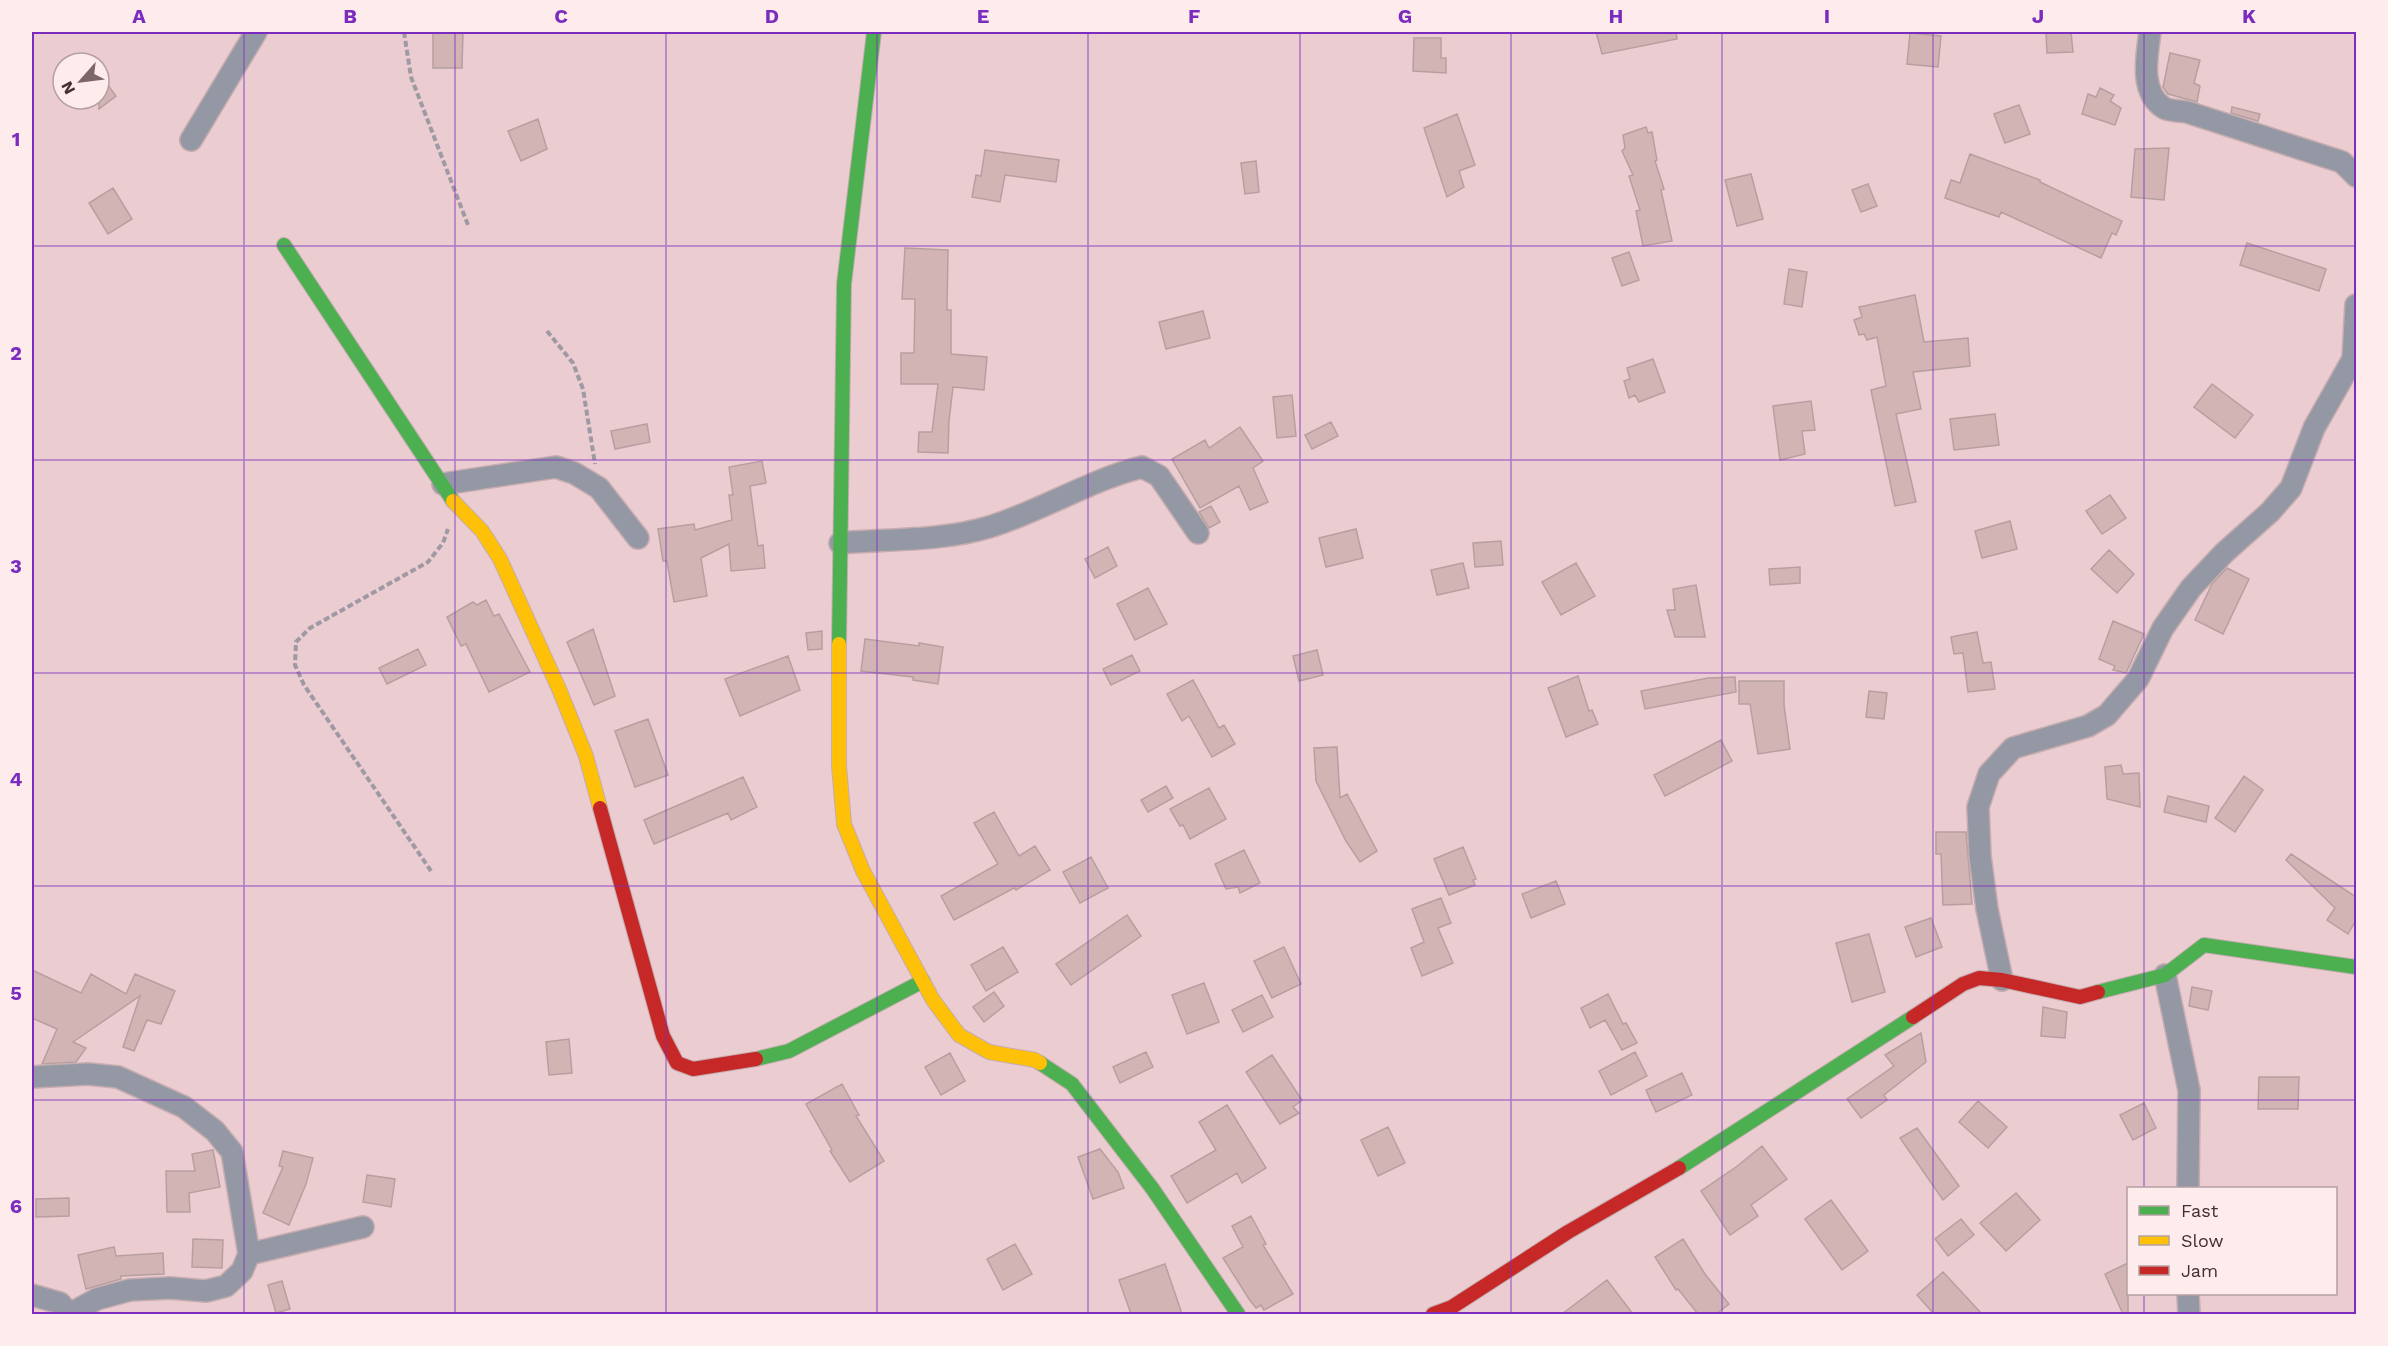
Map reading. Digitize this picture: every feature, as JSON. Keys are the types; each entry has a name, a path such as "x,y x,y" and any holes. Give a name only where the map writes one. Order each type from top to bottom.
{"street":[{"path":"191,140 256,32"},
{"path":"873,32 844,284 839,766 844,824 863,871 933,1000 959,1035 989,1052 1035,1060 1072,1084 1152,1188 1238,1314"},
{"path":"2150,32 2146,64 2148,86 2156,100 2165,108 2187,112 2342,162 2356,176"},
{"path":"285,245 457,506 482,531 500,559 559,689 586,756 663,1035 677,1063 693,1069 772,1057 789,1051 923,981"},
{"path":"2002,980 1987,909 1980,856 1978,807 1989,774 2013,748 2088,726 2107,715 2138,679 2163,628 2191,588 2224,553 2270,512 2291,488 2314,428 2353,359 2356,305"},
{"path":"443,484 556,467 574,473 599,488 638,538"},
{"path":"840,543 952,535 988,528 1034,512 1120,472 1142,467 1159,476 1198,533"},
{"path":"1433,1314 1452,1307 1568,1232 1685,1165 1963,984 1979,978 2002,980 2080,998 2165,975 2204,945 2356,967"},
{"path":"2165,975 2189,1090 2188,1187"},
{"path":"32,1077 88,1074 118,1077 184,1107 214,1131 232,1152 249,1254 242,1271 226,1286 206,1291 170,1288 130,1290 97,1299 70,1314 60,1303 32,1295"},
{"path":"249,1254 363,1227"},
{"path":"2188,1295 2189,1314"}],"path":[{"path":"404,32 411,77 468,225"},
{"path":"547,331 573,363 583,389 599,488"},
{"path":"431,871 304,685 295,665 296,642 310,628 428,562 443,543 457,506"}],"building":[{"path":"433,32 463,32 462,68 433,68"},
{"path":"1596,32 1676,32 1677,39 1602,54"},
{"path":"2046,32 2071,32 2073,52 2047,53"},
{"path":"1910,33 1941,36 1938,67 1907,64"},
{"path":"1414,38 1441,38 1441,58 1446,58 1446,73 1413,71"},
{"path":"2170,53 2200,60 2194,83 2200,86 2197,102 2168,94 2163,87"},
{"path":"2100,88 2114,95 2110,101 2121,108 2115,125 2082,114 2088,94 2096,97"},
{"path":"111,89 116,96 111,100"},
{"path":"2019,105 2030,134 2005,143 1994,114"},
{"path":"2232,107 2260,114 2258,121 2231,113"},
{"path":"1457,114 1475,165 1459,171 1464,187 1447,197 1424,128"},
{"path":"538,119 547,149 521,161 508,131"},
{"path":"1646,127 1648,133 1652,132 1657,160 1655,161 1664,189 1661,190 1672,241 1643,246 1636,211 1640,210 1629,176 1633,175 1622,151 1625,148 1623,135"},
{"path":"2169,148 2164,200 2131,197 2135,149"},
{"path":"985,150 1059,160 1056,182 1005,175 1000,202 972,197 976,175 981,176"},
{"path":"1970,154 2040,180 2122,221 2116,235 2112,233 2101,258 2001,212 1999,217 1945,198 1951,180 1960,183"},
{"path":"1256,161 1259,192 1245,194 1241,163"},
{"path":"1751,174 1763,219 1737,226 1725,180"},
{"path":"1868,184 1877,206 1861,212 1852,190"},
{"path":"113,188 132,219 108,234 89,203"},
{"path":"2247,243 2326,269 2319,291 2240,265"},
{"path":"905,248 948,250 947,310 951,310 951,354 987,357 984,390 953,387 948,453 918,452 919,432 932,432 938,384 901,384 901,353 914,353 915,299 902,299"},
{"path":"1629,252 1639,280 1622,286 1612,258"},
{"path":"1789,269 1807,272 1802,307 1784,304"},
{"path":"1915,295 1924,342 1968,338 1970,366 1913,372 1921,409 1896,414 1916,502 1895,506 1871,390 1886,386 1877,337 1867,340 1864,334 1859,335 1854,320 1862,317 1859,307"},
{"path":"1203,311 1210,338 1166,349 1159,322"},
{"path":"1653,359 1665,392 1639,402 1635,395 1629,398 1624,381 1630,379 1627,368"},
{"path":"2212,384 2253,415 2235,438 2194,407"},
{"path":"1292,395 1296,436 1277,438 1273,397"},
{"path":"1811,401 1815,430 1802,431 1805,454 1780,460 1773,406"},
{"path":"1995,414 1999,445 1954,450 1950,419"},
{"path":"1331,422 1338,436 1312,449 1305,435"},
{"path":"647,424 650,442 615,449 611,431"},
{"path":"1240,427 1263,461 1253,468 1268,502 1250,510 1239,486 1200,508 1172,459 1205,440 1209,448"},
{"path":"762,461 766,483 750,486 758,546 763,545 765,568 731,571 729,544 701,558 707,596 674,602 667,561 663,561 658,529 694,524 695,530 732,520 729,495 733,495 729,467"},
{"path":"2110,495 2126,518 2102,534 2086,511"},
{"path":"1211,506 1220,522 1209,528 1199,512"},
{"path":"2010,521 2017,549 1982,558 1975,531"},
{"path":"1356,529 1363,558 1326,567 1319,538"},
{"path":"1501,541 1503,565 1475,567 1473,543"},
{"path":"1108,547 1117,566 1095,578 1085,559"},
{"path":"2109,550 2134,574 2117,593 2091,569"},
{"path":"1463,563 1469,588 1437,595 1431,570"},
{"path":"1576,563 1595,596 1561,615 1542,582"},
{"path":"1800,567 1800,583 1770,585 1769,569"},
{"path":"2227,568 2249,579 2223,634 2195,620 2212,584"},
{"path":"1696,585 1705,637 1675,637 1667,610 1675,610 1673,589"},
{"path":"1148,588 1167,624 1135,640 1117,604"},
{"path":"486,600 494,616 499,614 530,672 489,692 466,644 461,646 447,617 473,602 477,605"},
{"path":"2113,621 2144,634 2126,673 2113,670 2115,666 2099,659"},
{"path":"593,629 615,696 594,705 567,642"},
{"path":"822,631 822,649 808,650 806,633"},
{"path":"1977,632 1983,663 1991,662 1995,689 1968,692 1963,653 1954,654 1951,637"},
{"path":"865,639 943,647 938,684 913,680 913,677 861,671"},
{"path":"418,649 426,665 387,684 379,668"},
{"path":"1317,650 1323,675 1299,681 1293,656"},
{"path":"1132,655 1140,671 1111,685 1103,669"},
{"path":"788,656 800,690 740,716 725,679"},
{"path":"1578,676 1589,711 1592,710 1598,724 1566,737 1548,688"},
{"path":"1735,677 1736,692 1645,709 1641,691 1708,678"},
{"path":"1193,680 1219,728 1224,725 1235,744 1212,757 1189,716 1182,721 1167,694"},
{"path":"1739,681 1784,681 1784,705 1790,749 1758,754 1750,704 1739,704"},
{"path":"1869,691 1887,693 1884,719 1866,717"},
{"path":"648,719 668,775 635,787 615,731"},
{"path":"1721,740 1732,761 1665,796 1654,775"},
{"path":"1337,747 1340,798 1347,794 1377,851 1360,862 1346,841 1316,781 1314,748"},
{"path":"2121,765 2123,774 2139,773 2140,807 2107,799 2105,767"},
{"path":"2244,776 2263,790 2235,832 2215,818"},
{"path":"743,777 757,807 731,820 728,813 654,844 644,820"},
{"path":"1166,786 1173,798 1148,812 1141,800"},
{"path":"1209,788 1226,819 1190,839 1183,825 1180,826 1170,809"},
{"path":"2168,796 2209,806 2206,822 2164,812"},
{"path":"994,812 1019,856 1035,846 1050,870 1016,890 1014,888 954,920 941,896 998,864 974,823"},
{"path":"1936,832 1966,832 1972,904 1943,905 1941,854 1936,854"},
{"path":"1463,847 1476,879 1473,880 1475,885 1449,895 1434,859"},
{"path":"1244,850 1260,883 1240,893 1238,887 1226,889 1215,864"},
{"path":"2291,854 2356,897 2356,920 2348,934 2327,920 2335,908 2286,860"},
{"path":"1091,857 1108,888 1080,903 1063,872"},
{"path":"1556,881 1565,904 1531,918 1522,894"},
{"path":"1441,898 1451,923 1438,928 1453,963 1422,976 1411,948 1424,942 1412,909"},
{"path":"1127,915 1141,936 1071,985 1056,964"},
{"path":"1931,918 1942,947 1916,957 1905,927"},
{"path":"1869,934 1885,992 1852,1002 1836,943"},
{"path":"1003,947 1018,972 986,991 971,965"},
{"path":"1284,947 1301,984 1272,998 1254,961"},
{"path":"32,970 81,993 91,974 126,994 135,974 175,991 161,1024 147,1020 134,1051 123,1047 140,996 73,1042 86,1048 76,1062 42,1064 57,1029 32,1018"},
{"path":"1204,983 1219,1022 1187,1034 1172,995"},
{"path":"2192,987 2212,991 2208,1010 2189,1006"},
{"path":"994,992 1004,1006 984,1022 973,1007"},
{"path":"1608,994 1623,1024 1626,1023 1637,1043 1622,1050 1605,1020 1590,1028 1581,1008"},
{"path":"1262,995 1273,1017 1243,1032 1232,1010"},
{"path":"2043,1007 2067,1012 2065,1038 2041,1036"},
{"path":"1921,1033 1926,1062 1884,1095 1887,1100 1861,1118 1847,1099 1894,1066 1885,1055"},
{"path":"569,1039 572,1073 549,1075 546,1042"},
{"path":"1146,1052 1153,1067 1120,1083 1113,1067"},
{"path":"1635,1052 1647,1076 1611,1095 1599,1071"},
{"path":"950,1053 965,1081 941,1095 925,1067"},
{"path":"1272,1055 1302,1100 1293,1107 1299,1113 1280,1124 1246,1072"},
{"path":"1682,1073 1692,1095 1656,1112 1646,1090"},
{"path":"2259,1077 2299,1077 2298,1109 2258,1109"},
{"path":"842,1084 859,1115 856,1116 884,1161 850,1182 830,1151 832,1150 806,1104"},
{"path":"1978,1101 2007,1127 1988,1148 1959,1122"},
{"path":"2144,1103 2156,1128 2133,1140 2120,1115"},
{"path":"1227,1105 1266,1168 1242,1183 1237,1173 1187,1203 1171,1176 1216,1150 1199,1122"},
{"path":"1388,1127 1405,1163 1378,1176 1361,1140"},
{"path":"1917,1128 1959,1186 1943,1200 1900,1138"},
{"path":"1762,1146 1787,1179 1751,1205 1758,1216 1730,1235 1701,1191"},
{"path":"1100,1149 1118,1172 1124,1188 1093,1199 1078,1157"},
{"path":"213,1150 220,1187 189,1193 190,1212 167,1212 166,1171 195,1171 192,1154"},
{"path":"283,1151 313,1158 306,1184 289,1225 263,1213 283,1167 279,1166"},
{"path":"367,1175 395,1179 391,1207 363,1202"},
{"path":"2016,1193 2040,1220 2006,1251 1980,1223"},
{"path":"69,1198 69,1216 36,1217 36,1199"},
{"path":"1831,1200 1868,1251 1842,1270 1805,1219"},
{"path":"1251,1216 1266,1244 1263,1245 1293,1294 1264,1310 1261,1305 1256,1308 1223,1258 1243,1247 1232,1226"},
{"path":"1961,1219 1974,1235 1948,1256 1935,1239"},
{"path":"193,1239 223,1240 222,1268 192,1267"},
{"path":"1683,1239 1705,1274 1729,1304 1716,1314 1698,1314 1678,1289 1676,1290 1655,1257"},
{"path":"1015,1244 1032,1274 1003,1290 987,1259"},
{"path":"114,1247 116,1256 163,1253 164,1274 121,1276 121,1279 86,1289 78,1255"},
{"path":"2127,1263 2128,1314 2123,1314 2105,1274"},
{"path":"1165,1264 1182,1314 1131,1314 1119,1280"},
{"path":"1943,1272 1982,1314 1934,1314 1917,1295"},
{"path":"1607,1280 1633,1314 1562,1314"},
{"path":"282,1281 290,1309 276,1313 268,1285"}],"traffic: fast":[{"path":"839,644 844,284 874,32"},
{"path":"284,245 453,501"},
{"path":"2098,992 2165,975 2204,945 2356,967"},
{"path":"756,1059 789,1051 923,981"},
{"path":"1679,1168 1913,1017"},
{"path":"1040,1063 1072,1084 1152,1188 1238,1314"}],"traffic: slow":[{"path":"453,501 482,531 500,559 559,689 586,756 600,808"},
{"path":"839,644 839,766 844,824 863,871 933,1000 959,1035 989,1052 1035,1060 1040,1063"}],"traffic: jam":[{"path":"600,808 663,1036 677,1063 693,1069 756,1059"},
{"path":"1913,1017 1963,984 1979,978 2002,980 2080,997 2098,992"},
{"path":"1433,1314 1452,1307 1568,1232 1679,1168"}]}
